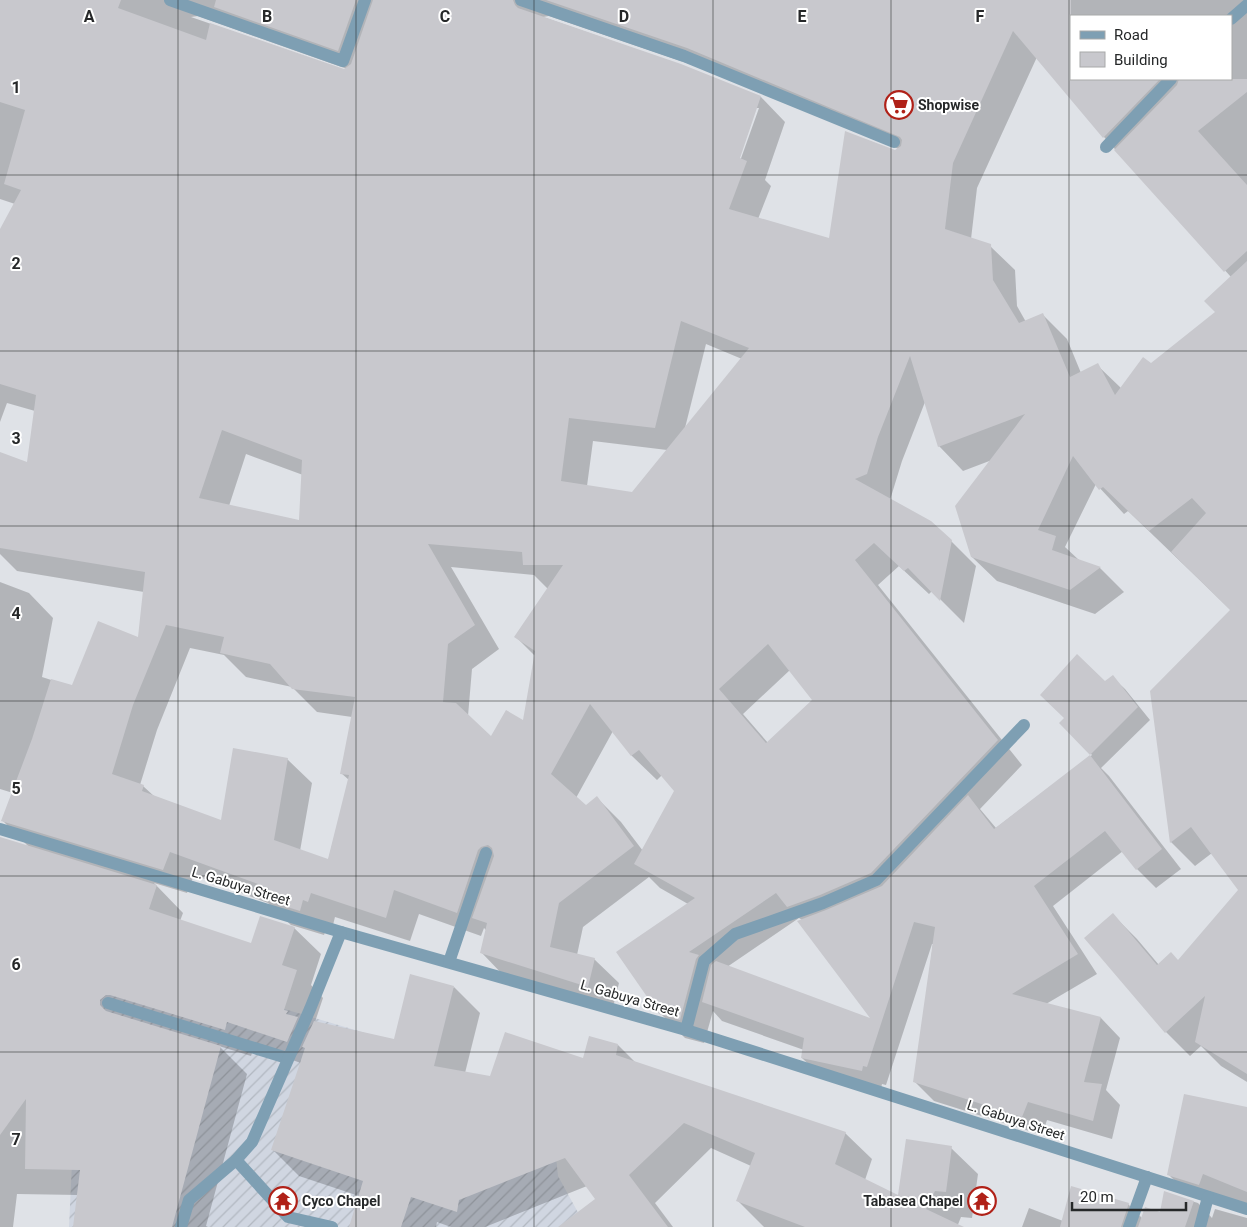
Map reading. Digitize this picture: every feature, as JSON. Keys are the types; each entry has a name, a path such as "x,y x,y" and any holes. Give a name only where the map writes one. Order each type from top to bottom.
{"street":[{"path":"170,0 343,61 365,0"},
{"path":"521,0 684,56 894,142"},
{"path":"1232,18 1247,6"},
{"path":"1106,147 1170,80"},
{"path":"686,1030 704,961 735,934 823,903 876,880 1024,725"},
{"name":"L. Gabuya Street","path":"0,829 341,932 686,1030 1247,1209"},
{"path":"449,962 486,853"},
{"path":"182,1227 189,1200 236,1160 252,1142 310,1009 341,932"},
{"path":"108,1004 288,1058"},
{"path":"236,1160 288,1216 332,1227"},
{"path":"1129,1227 1147,1177"},
{"path":"1200,1227 1208,1197"}],"shaded area":[{"path":"82,949 399,1043 455,1163 552,1118 558,1176 586,1227 69,1227"}],"building":[{"path":"0,0 121,0 118,8 206,40 210,23 344,69 351,64 373,0 513,0 518,8 681,64 761,96 740,158 747,161 729,209 829,238 845,131 895,150 901,146 902,140 900,137 687,48 546,0 1071,0 1070,80 1159,80 1103,138 1013,31 953,163 945,229 991,244 993,280 1019,323 1043,313 1070,377 1098,363 1115,395 1143,357 1151,363 1215,312 1204,301 1247,261 1247,1074 1195,1042 1205,996 1165,1033 1084,938 1113,913 1157,965 1171,952 1178,960 1238,890 1191,827 1170,843 1150,691 1230,610 1171,552 1206,513 1192,498 1149,531 1103,487 1099,490 1073,456 1038,530 1056,536 1052,550 1101,567 1070,590 971,557 955,506 1025,414 938,447 910,356 878,437 867,474 855,479 931,521 952,540 940,601 908,568 904,571 874,543 855,560 998,740 871,873 787,907 776,893 689,952 699,955 696,959 680,1020 659,1014 616,952 695,898 634,864 674,791 639,750 631,756 590,704 551,774 586,805 597,796 634,846 559,903 550,947 595,958 588,987 480,953 487,923 472,918 494,856 492,848 488,845 478,850 457,913 394,890 386,918 311,893 308,902 303,900 300,911 265,900 269,888 170,852 163,870 1,821 32,739 51,679 72,685 98,621 138,637 145,572 0,548 0,452 27,462 36,395 0,384 0,229 21,190 4,184 25,110 0,102","holes":["681,321 749,348 632,492 561,481 569,418 655,428","222,430 302,460 299,520 199,498","428,544 522,552 523,565 563,565 514,637 535,651 523,720 506,710 491,736 456,703 443,702 448,644 475,625","166,625 224,637 220,653 270,664 292,689 355,697 340,774 349,775 328,859 274,840 288,758 233,748 221,820 142,791 144,785 112,774 133,705","768,644 812,700 766,743 719,689"]},
{"path":"216,0 356,0 338,51 214,7"},
{"path":"1247,79 1247,92 1198,131 1247,185 1247,251 1224,272 1114,150 1177,85 1179,80"},
{"path":"1077,654 1105,681 1113,675 1138,707 1090,755 1059,723 1064,718 1040,695"},
{"path":"1090,755 1162,849 1136,870 1105,831 1034,886 1078,954 1012,994 1101,1017 1084,1082 1102,1084 1093,1121 1028,1102 1022,1117 913,1082 935,927 914,922 867,1067 863,1066 862,1071 801,1058 804,1038 702,1002 711,965 716,961 870,1018 797,921 882,886 968,795 994,829"},
{"path":"0,837 157,885 149,909 251,943 260,916 295,927 282,965 297,970 284,1010 288,1011 286,1014 298,1017 287,1042 227,1022 225,1030 110,995 106,995 100,1000 100,1005 106,1011 221,1046 172,1227 73,1227 80,1170 25,1169 26,1099 0,1135"},
{"path":"410,974 454,986 434,1066 490,1076 505,1032 583,1058 589,1036 618,1044 616,1055 846,1132 835,1164 898,1195 906,1139 952,1146 946,1192 935,1191 926,1209 964,1227 805,1227 736,1201 755,1153 684,1123 629,1175 668,1227 558,1227 595,1199 565,1158 459,1200 457,1212 411,1197 401,1227 349,1227 363,1181 271,1150 305,1048 302,1047 314,1021 394,1039"},
{"path":"1184,1094 1247,1107 1247,1192 1203,1174 1199,1185 1167,1175"},
{"path":"1071,1186 1129,1203 1121,1227 1060,1227"},
{"path":"1164,1191 1194,1201 1185,1227 1138,1227 1145,1207 1160,1212"}],"place":[{"name":"Shopwise","path":"899,105"},
{"name":"Cyco Chapel","path":"283,1201"},
{"name":"Tabasea Chapel","path":"982,1201"}]}
